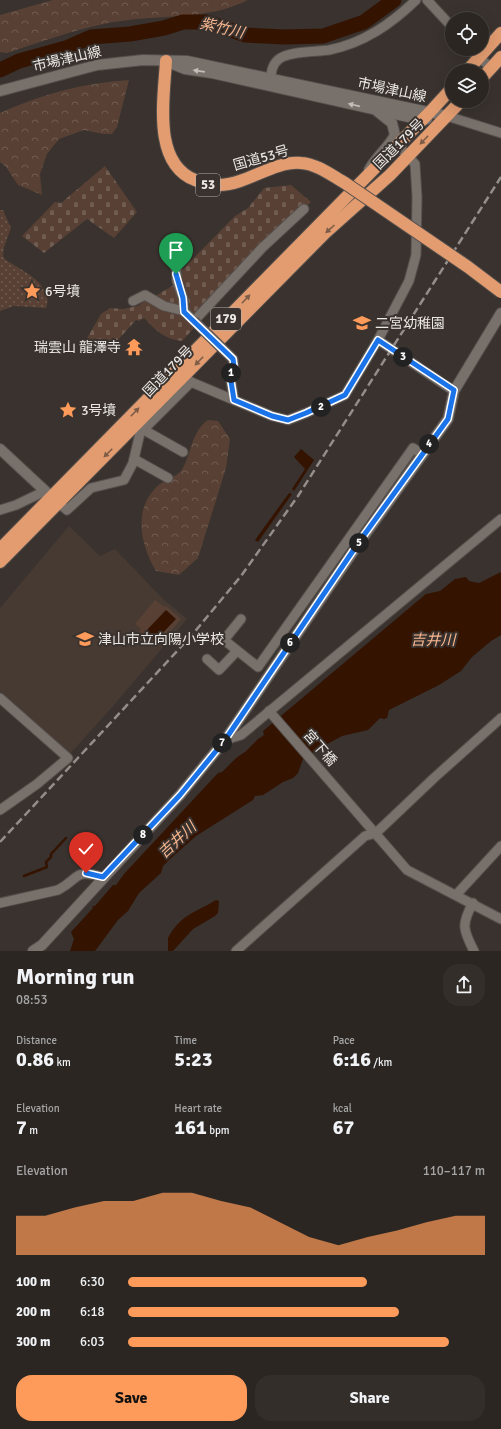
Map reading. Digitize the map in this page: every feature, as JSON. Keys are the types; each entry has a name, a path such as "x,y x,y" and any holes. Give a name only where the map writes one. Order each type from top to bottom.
{"highway":[{"path":"473,64 501,33"},
{"path":"489,71 501,58"},
{"name":"国道53号","path":"166,61 163,112 164,135 171,157 186,176 211,186 239,182 272,168 300,163 316,166 345,183 468,267 501,292"},
{"name":"国道179号","path":"183,376 365,177 445,96"},
{"name":"国道179号","path":"0,549 52,497 183,376 325,233 390,175 454,108"},
{"name":"国道179号","path":"0,562 52,497"}],"street":[{"path":"271,82 273,66 285,56 330,49 368,37 385,27 416,0"},
{"path":"427,0 445,19"},
{"path":"479,57 492,68"},
{"name":"市場津山線","path":"0,91 97,65 143,60 187,60 374,109 426,116 447,116"},
{"name":"市場津山線","path":"271,82 426,116"},
{"path":"365,177 375,159 392,141 395,135 392,123 374,109"},
{"path":"447,116 501,133"},
{"path":"0,449 67,510 91,488 124,480 134,459 140,433 144,430 183,376 272,416 288,420 345,395 378,340 409,281 416,255 417,197 415,164 397,144"},
{"path":"194,321 263,247 304,208"},
{"path":"176,265 176,281 183,298 184,312"},
{"path":"133,302 145,295 164,306 184,312 194,321 233,359 234,366 230,375 234,400"},
{"path":"33,951 42,945 180,795 225,740 359,542 448,419 454,390 501,313"},
{"path":"378,340 454,390"},
{"path":"144,430 182,452"},
{"path":"241,619 224,640 258,667 413,448 422,454"},
{"path":"134,459 168,478"},
{"path":"0,510 52,497"},
{"path":"225,740 241,735 501,519"},
{"path":"351,536 359,542"},
{"path":"280,636 290,644"},
{"path":"207,659 219,670 237,651"},
{"path":"0,698 68,758 37,784 0,810"},
{"name":"宮下橋","path":"269,711 407,870 501,919"},
{"path":"236,951 365,836 376,833 434,778 501,718"},
{"path":"456,895 500,848"},
{"path":"0,903 58,890 65,886 78,874 86,873 103,877"},
{"path":"473,904 465,917 464,926 474,951"}],"shaded area":[{"name":"津山市立向陽小学校","path":"69,526 100,556 115,549 162,598 187,619 114,705 69,755 0,691 0,608"}],"green space":[{"path":"53,0 248,0 234,6 204,13 143,18 97,25 7,53 0,52 0,15"},
{"path":"129,80 117,127 112,134 103,134 84,130 59,139 47,154 40,174 42,195 18,185 6,167 0,162 0,113 31,100 63,90"},
{"path":"105,166 137,212 114,238 87,219 44,253 22,236 55,202 61,203"},
{"path":"291,185 311,202 194,318 187,312 177,275 235,216 248,208 264,188"},
{"path":"0,210 3,210 11,228 4,247 3,256 6,260 35,279 41,285 46,292 46,308 14,306 0,311"},
{"path":"174,285 179,294 181,307 164,303 155,296"},
{"path":"146,300 181,313 195,327 182,341 175,340 156,330 144,318 139,321 136,320 117,341 92,347 86,340 101,314 110,308 123,309 138,306"},
{"path":"208,420 218,421 230,439 226,468 198,558 179,575 156,571 150,560 143,538 142,515 145,504 151,493 160,484 181,471 198,430"},
{"path":"155,600 164,607 166,606 181,619 156,648 138,633 141,629 135,624"}],"water":[{"path":"301,449 314,460 294,491 292,489 305,469 294,457"},
{"path":"289,493 292,494 258,542 255,540"},
{"name":"吉井川","path":"501,572 501,635 491,641 472,657 461,671 439,685 389,710 387,718 380,718 368,730 342,736 303,759 298,773 293,778 283,782 263,795 255,796 253,800 196,836 170,859 163,866 161,873 139,893 128,911 118,920 95,951 70,951 74,939 71,932 93,908 92,906 95,906 113,885 116,885 124,874 218,773 222,772 236,758 264,735 263,731 426,594 440,591 455,579 466,577 469,581 479,583"},
{"path":"166,610 176,619 155,641 145,632"},
{"path":"216,900 219,901 218,913 193,929 173,951 168,951 168,938 178,924 189,915"}],"waterway":[{"name":"紫竹川","path":"0,70 19,61 66,48 91,37 130,34 164,28 183,22 207,22 245,35 284,37 323,36 364,22 394,0"},
{"path":"24,876 47,867 46,862 51,857 51,854 66,838"}],"railway":[{"path":"0,842 192,635 241,576 298,496 501,177"}],"place":[{"name":"6号墳","path":"32,291"},
{"name":"二宮幼稚園","path":"362,323"},
{"name":"瑞雲山 龍澤寺","path":"134,347"},
{"name":"3号墳","path":"68,410"},
{"name":"津山市立向陽小学校","path":"85,639"}],"route":[{"path":"86,873 103,877 180,795 225,740 359,542 448,419 454,390 378,340 369,352 345,395 339,399 288,420 272,416 234,400 230,375 234,366 233,359 184,312 183,298 176,281 176,274"}]}
